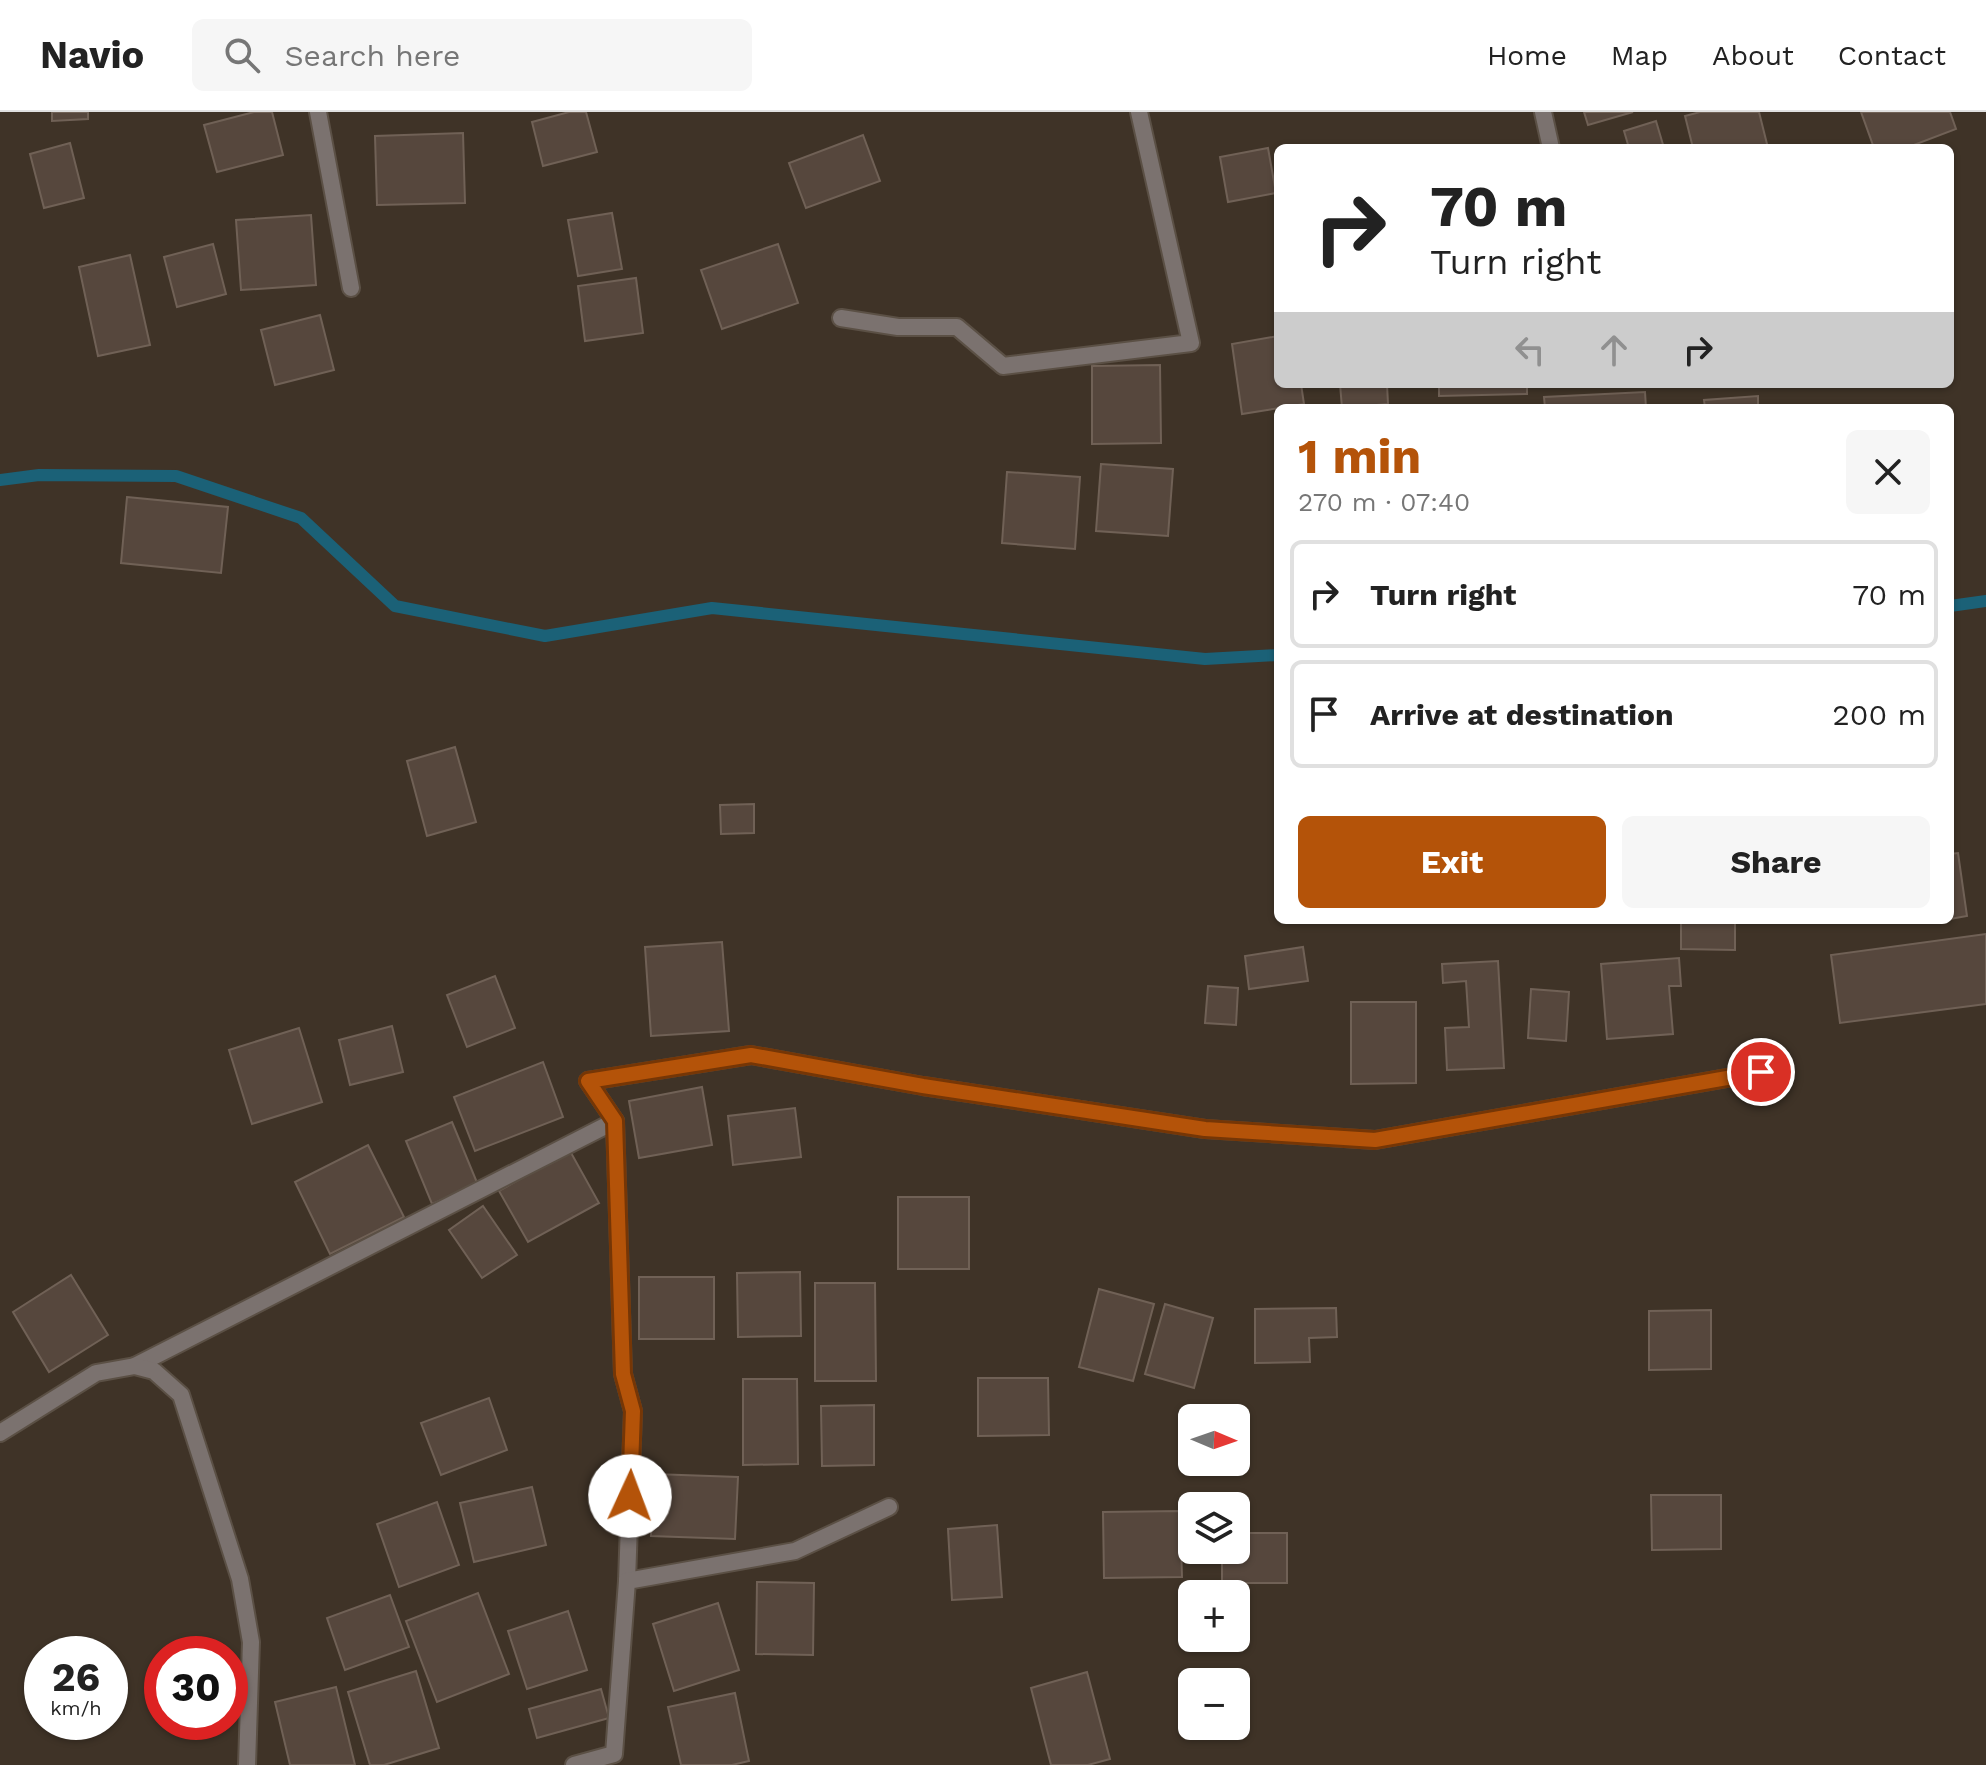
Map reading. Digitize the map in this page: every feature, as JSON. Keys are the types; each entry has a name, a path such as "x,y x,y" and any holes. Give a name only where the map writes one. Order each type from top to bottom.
{"street":[{"path":"318,112 351,288"},
{"path":"841,318 898,327 957,327 1003,366 1191,343 1139,112"},
{"path":"1543,112 1550,144"},
{"path":"574,1765 616,1759 633,1411 623,1374 615,1121 588,1081 751,1055 923,1086 1205,1129 1375,1140 1761,1072"},
{"path":"0,1433 96,1373 135,1366 615,1121"},
{"path":"135,1366 154,1371 181,1395 240,1579 251,1642 247,1765"},
{"path":"627,1581 795,1551 889,1507"}],"building":[{"path":"52,112 88,112 88,119 52,121"},
{"path":"254,112 272,112 283,155 217,172 204,125"},
{"path":"569,112 586,112 597,152 543,166 532,122"},
{"path":"1584,112 1633,112 1588,125"},
{"path":"1700,112 1759,112 1767,144 1692,144 1685,116"},
{"path":"1861,112 1950,112 1956,129 1917,144 1873,144"},
{"path":"1656,121 1663,144 1628,144 1624,131"},
{"path":"463,133 465,203 377,205 375,136"},
{"path":"863,135 880,181 806,208 789,163"},
{"path":"70,143 84,198 44,208 30,154"},
{"path":"1268,148 1274,193 1228,202 1220,157"},
{"path":"612,213 622,269 578,276 568,220"},
{"path":"311,215 316,285 241,290 236,220"},
{"path":"213,244 226,294 177,307 164,257"},
{"path":"778,244 798,303 722,329 701,270"},
{"path":"130,255 150,345 98,356 79,267"},
{"path":"636,278 643,333 585,341 578,286"},
{"path":"320,315 334,370 275,385 261,330"},
{"path":"1274,337 1274,388 1302,388 1304,404 1274,404 1274,409 1242,414 1232,344"},
{"path":"1160,365 1161,443 1092,444 1092,366"},
{"path":"1340,388 1387,388 1388,404 1342,404"},
{"path":"1439,388 1527,388 1527,394 1439,396"},
{"path":"1645,392 1646,404 1545,404 1544,397"},
{"path":"1758,396 1758,404 1704,404 1704,400"},
{"path":"1101,464 1173,469 1168,536 1096,531"},
{"path":"1007,472 1080,477 1075,549 1002,543"},
{"path":"127,497 228,507 221,573 121,563"},
{"path":"455,747 476,822 427,836 407,761"},
{"path":"754,804 754,833 721,834 720,805"},
{"path":"1958,853 1967,916 1954,918 1954,854"},
{"path":"1681,924 1735,924 1735,950 1681,949"},
{"path":"1986,934 1986,1004 1840,1023 1831,955"},
{"path":"722,942 729,1031 651,1036 645,947"},
{"path":"1303,947 1308,981 1249,989 1245,956"},
{"path":"1679,958 1681,986 1669,986 1673,1034 1607,1039 1601,964"},
{"path":"1498,961 1504,1068 1447,1070 1445,1028 1469,1027 1466,981 1443,983 1442,964"},
{"path":"495,976 515,1028 467,1047 447,995"},
{"path":"1208,986 1238,988 1236,1025 1205,1023"},
{"path":"1531,989 1569,992 1566,1041 1528,1038"},
{"path":"1351,1002 1416,1002 1416,1083 1351,1084"},
{"path":"392,1026 403,1072 350,1085 339,1040"},
{"path":"299,1028 322,1102 252,1124 229,1050"},
{"path":"543,1062 563,1117 475,1151 454,1097"},
{"path":"702,1087 712,1145 639,1158 629,1101"},
{"path":"795,1108 801,1157 733,1165 728,1116"},
{"path":"452,1122 478,1185 432,1204 406,1141"},
{"path":"368,1145 404,1217 330,1254 295,1182"},
{"path":"570,1151 599,1203 528,1242 499,1191"},
{"path":"898,1197 969,1197 969,1269 898,1269"},
{"path":"483,1206 517,1255 482,1278 449,1230"},
{"path":"800,1272 801,1336 738,1337 737,1273"},
{"path":"71,1275 108,1335 49,1372 13,1312"},
{"path":"639,1277 714,1277 714,1339 639,1339"},
{"path":"815,1283 875,1283 876,1381 815,1381"},
{"path":"1099,1289 1154,1304 1133,1381 1079,1367"},
{"path":"1165,1304 1213,1318 1194,1388 1145,1374"},
{"path":"1336,1308 1337,1337 1309,1338 1310,1362 1255,1363 1255,1309"},
{"path":"1711,1310 1711,1369 1649,1370 1649,1311"},
{"path":"978,1378 1048,1378 1049,1435 978,1436"},
{"path":"743,1379 797,1379 798,1464 743,1465"},
{"path":"489,1398 507,1450 441,1475 421,1423"},
{"path":"874,1405 874,1465 822,1466 821,1406"},
{"path":"653,1474 738,1477 735,1539 651,1536"},
{"path":"532,1487 546,1545 474,1562 460,1503"},
{"path":"1651,1495 1721,1495 1721,1549 1652,1550"},
{"path":"437,1502 459,1565 399,1587 377,1524"},
{"path":"1178,1511 1178,1564 1182,1564 1182,1577 1104,1578 1103,1512"},
{"path":"997,1525 1002,1597 952,1600 948,1529"},
{"path":"1250,1533 1287,1533 1287,1583 1222,1580 1222,1564 1250,1564"},
{"path":"757,1582 814,1583 813,1655 756,1654"},
{"path":"478,1593 509,1674 437,1702 406,1621"},
{"path":"390,1595 409,1647 345,1670 327,1618"},
{"path":"718,1603 739,1670 674,1691 653,1624"},
{"path":"568,1611 587,1670 527,1689 508,1631"},
{"path":"416,1671 439,1748 384,1765 370,1765 348,1692"},
{"path":"1087,1672 1110,1759 1088,1765 1051,1765 1031,1688"},
{"path":"336,1687 355,1765 290,1765 275,1702"},
{"path":"601,1689 609,1718 537,1738 529,1709"},
{"path":"735,1693 749,1761 732,1765 681,1765 668,1707"}],"waterway":[{"path":"0,480 39,475 176,476 301,518 395,606 545,636 712,608 1205,659 1274,655"},
{"path":"1954,605 1986,601"}],"route":[{"path":"630,1496 633,1411 623,1374 615,1121 588,1081 751,1055 923,1086 1205,1129 1375,1140 1761,1072"}]}
